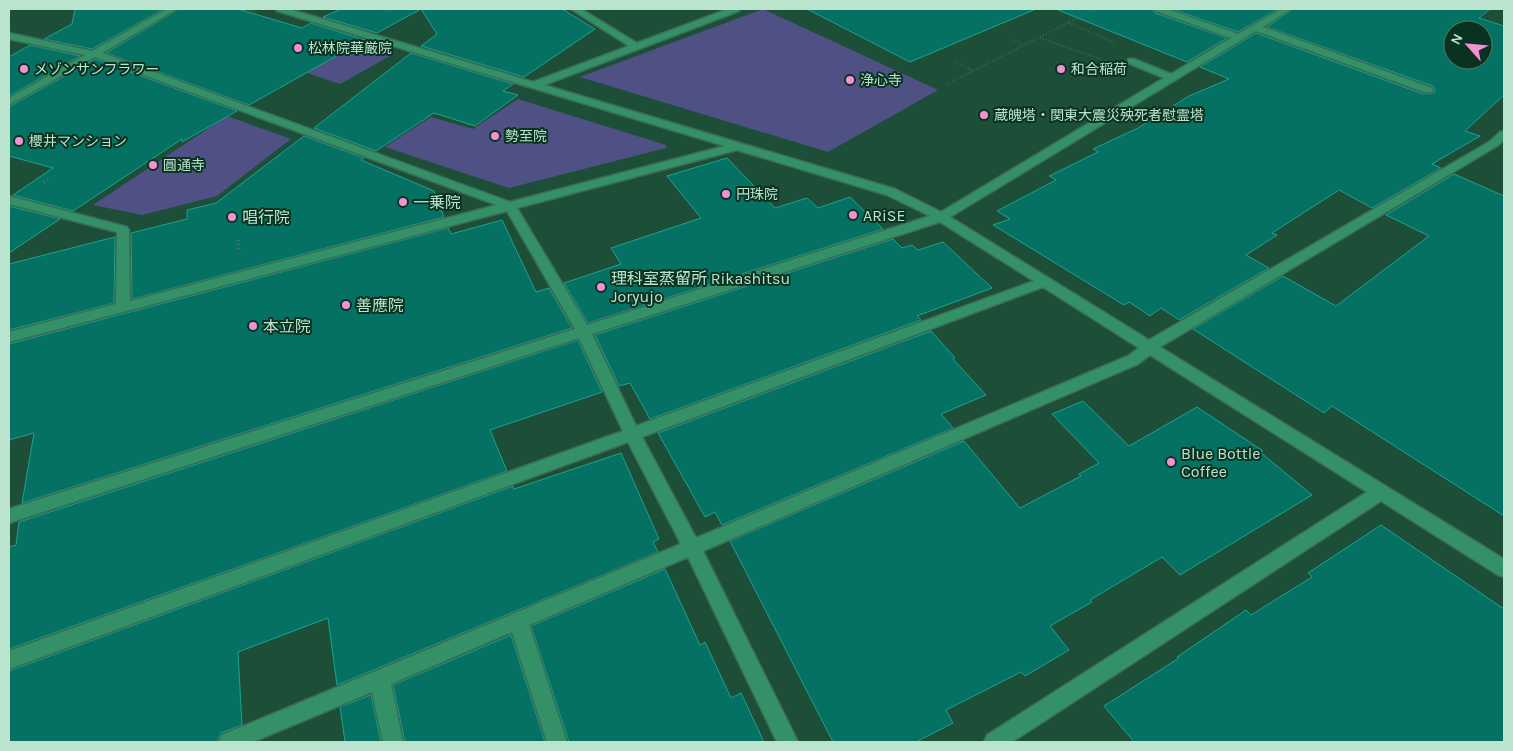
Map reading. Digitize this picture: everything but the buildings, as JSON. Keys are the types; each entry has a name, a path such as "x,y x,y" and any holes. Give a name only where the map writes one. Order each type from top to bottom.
{"street":[{"path":"9,102 173,9"},
{"path":"280,9 891,192 941,217 1504,569"},
{"path":"575,9 636,46"},
{"path":"704,9 717,16"},
{"path":"534,85 736,9"},
{"path":"1158,9 1239,38"},
{"path":"9,516 941,217 1287,9"},
{"path":"308,17 323,10"},
{"path":"1256,28 1428,90"},
{"path":"9,36 94,54 510,206 583,331 632,434 693,548 788,742"},
{"path":"1130,60 1172,78"},
{"path":"230,742 693,548 1134,360 1164,337 1493,144 1504,134"},
{"path":"9,337 123,305 739,146"},
{"path":"9,200 123,230 123,305"},
{"path":"9,660 1044,282"},
{"path":"994,742 1381,492"},
{"path":"518,620 557,742"},
{"path":"380,678 393,742"}],"path":[{"path":"947,84 1095,9"},
{"path":"1040,38 1121,66 1140,55 1069,23"},
{"path":"1013,40 1025,46"},
{"path":"955,62 974,71"}],"shaded area":[{"path":"763,9 938,90 828,152 580,77"},
{"path":"340,42 390,56 340,84 292,68"},
{"name":"勢至院","path":"518,99 666,145 666,148 509,188 385,147 431,117 473,129"},
{"path":"227,116 291,139 217,196 142,215 93,205"}],"place":[{"name":"松林院華厳院","path":"298,48"},
{"name":"メゾンサンフラワー","path":"24,69"},
{"name":"和合稲荷","path":"1061,69"},
{"name":"浄心寺","path":"850,80"},
{"name":"蔵魄塔・関東大震災殃死者慰霊塔","path":"984,115"},
{"name":"勢至院","path":"495,136"},
{"name":"櫻井マンション","path":"19,141"},
{"name":"圓通寺","path":"153,165"},
{"name":"円珠院","path":"726,194"},
{"name":"一乗院","path":"403,202"},
{"name":"ARiSE","path":"853,215"},
{"name":"唱行院","path":"232,217"},
{"name":"理科室蒸留所 Rikashitsu Joryujo","path":"601,287"},
{"name":"善應院","path":"346,305"},
{"name":"本立院","path":"253,326"},
{"name":"Blue Bottle Coffee","path":"1171,462"}]}
